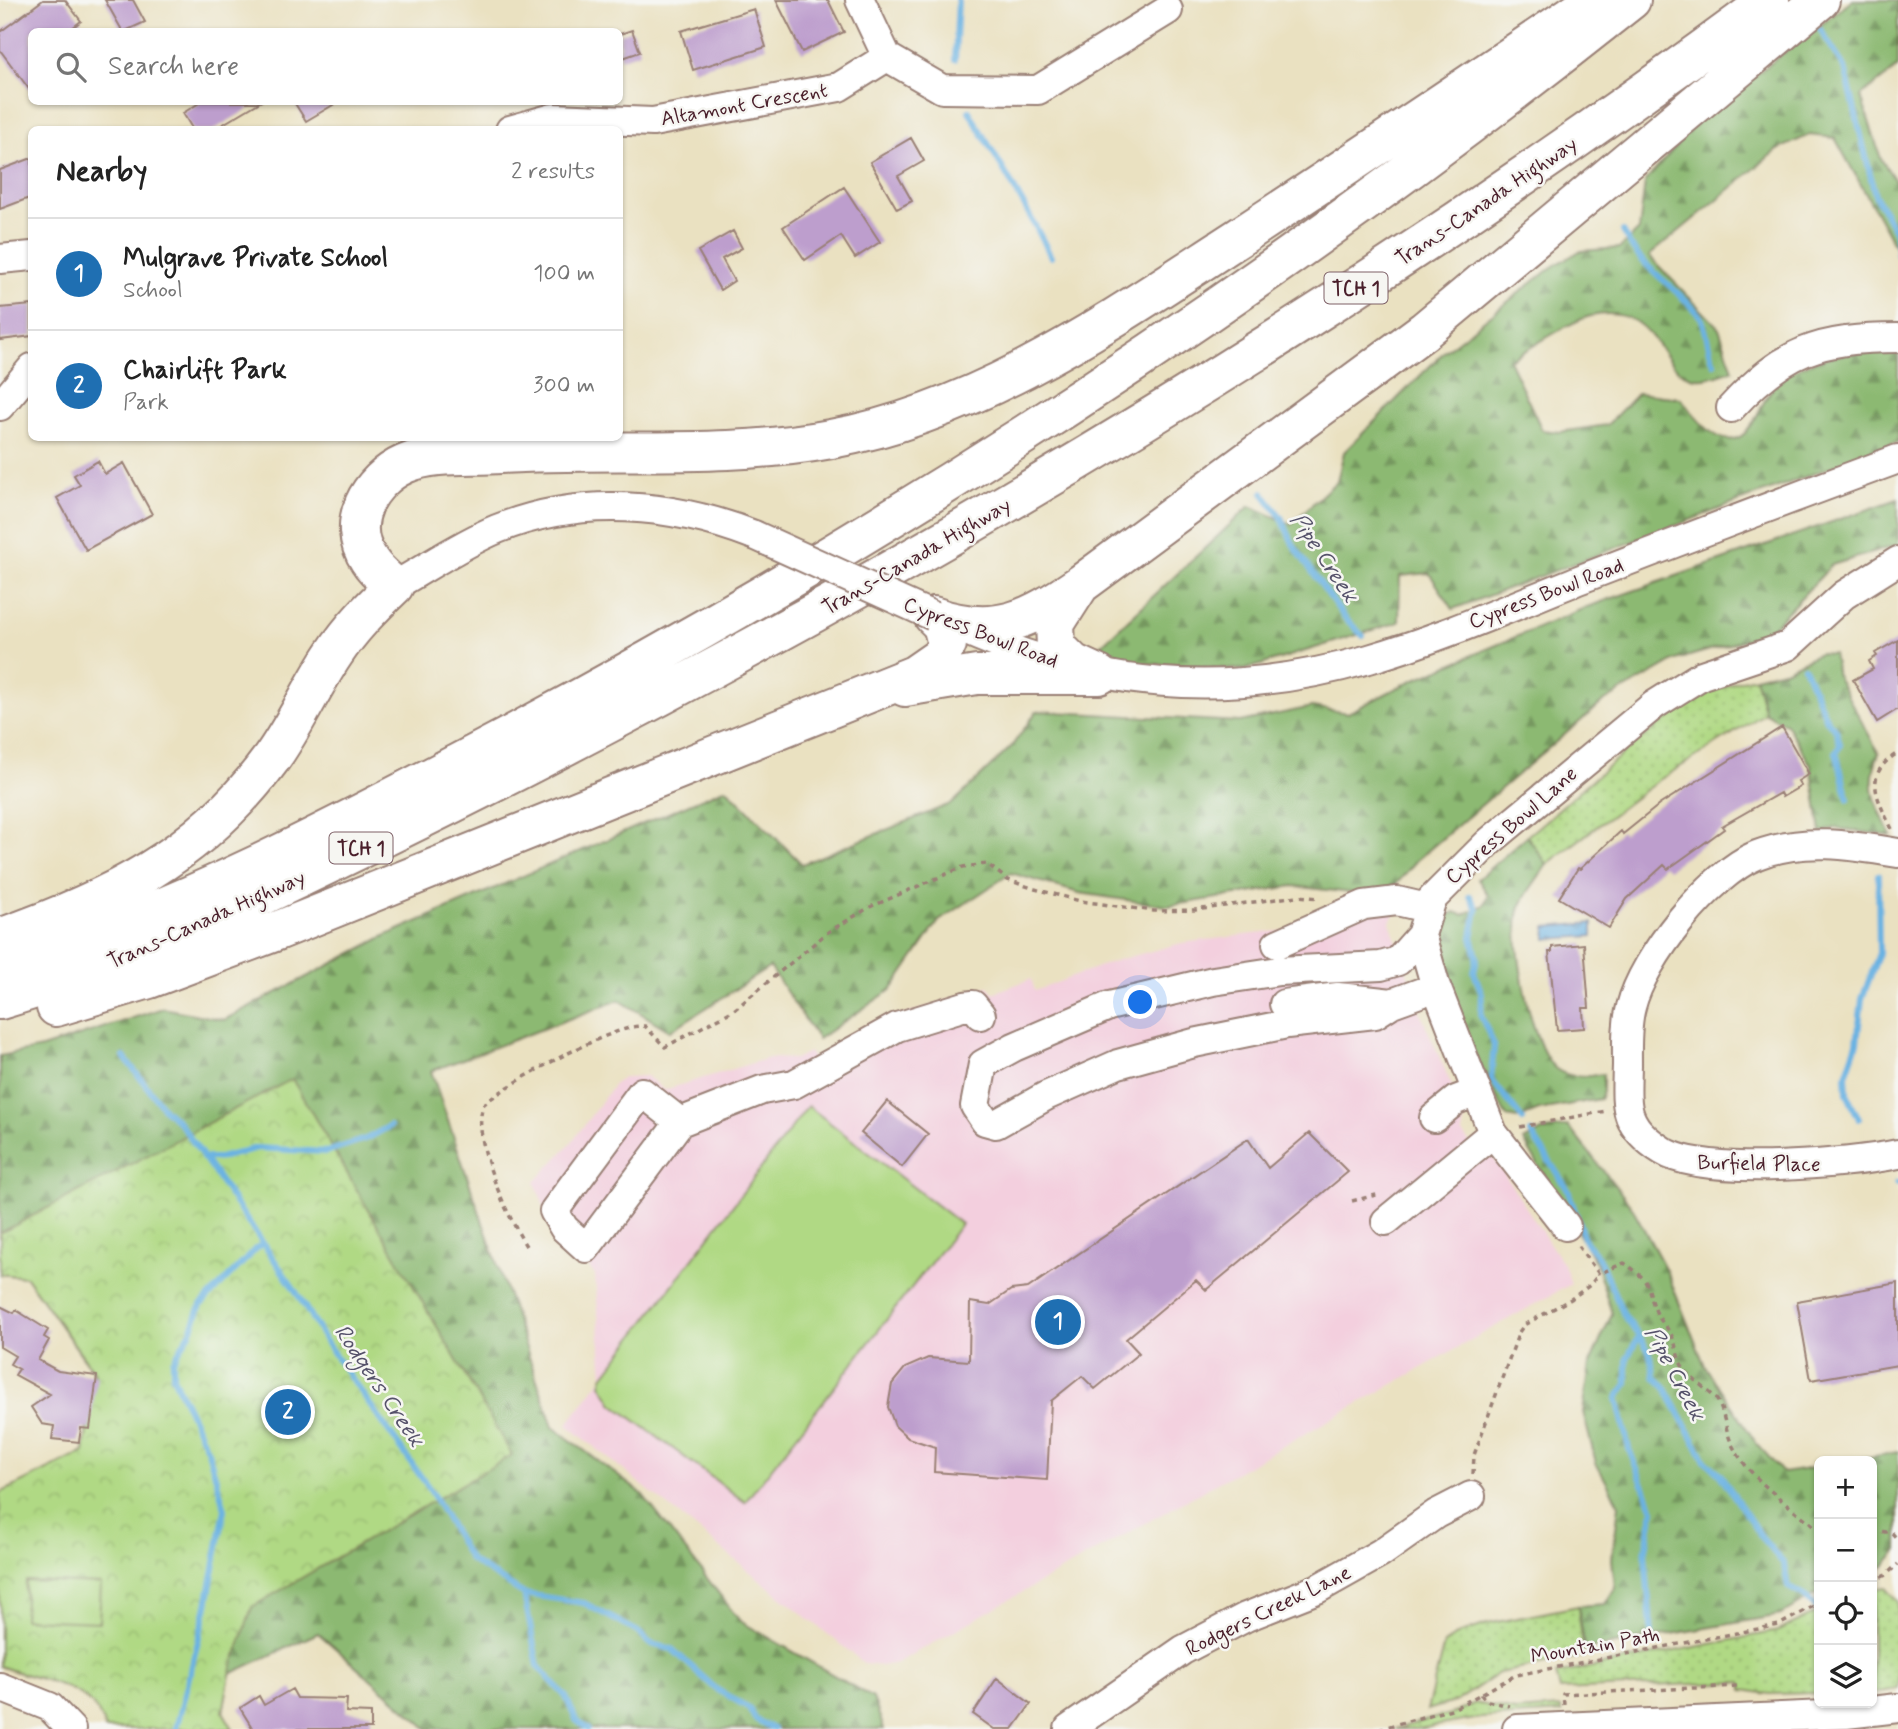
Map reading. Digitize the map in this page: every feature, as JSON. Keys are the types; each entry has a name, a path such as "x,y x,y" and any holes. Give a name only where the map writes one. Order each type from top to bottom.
{"highway":[{"path":"0,939 123,887 188,846 217,822 272,758 351,630 394,586 368,559 360,544 359,521 367,497 376,483 408,463 427,458 567,450 728,449 831,439 910,419 969,397 1021,372 1125,311 1403,130 1594,0"},
{"name":"Trans-Canada Highway","path":"0,968 169,905 298,844 587,694 796,575 1005,446 1210,310 1412,167 1630,0"},
{"name":"Trans-Canada Highway","path":"0,1000 132,954 312,872 603,727 925,552 1138,425 1357,288 1552,157 1770,0"},
{"path":"933,616 967,625 1004,625 1038,613 1082,584 1424,331 1820,0"},
{"path":"1082,584 1059,613 1054,635 1056,646 1064,656 1098,675"},
{"path":"0,1022 90,997 206,958 914,675 940,657 947,644 947,635 933,616"},
{"path":"851,699 968,676 1098,675"}],"street":[{"path":"860,0 887,57 942,89 1038,90 1168,10"},
{"name":"Altamont Crescent","path":"524,126 553,118 653,122 839,87 887,57"},
{"path":"0,259 28,256"},
{"path":"1731,408 1759,377 1805,351 1844,339 1898,338"},
{"path":"0,406 28,373"},
{"name":"Cypress Bowl Road","path":"394,586 498,528 576,509 620,506 660,508 694,514 754,535 1012,649 1098,675 1165,683 1246,683 1285,678 1370,659 1898,459"},
{"name":"Cypress Bowl Lane","path":"1392,1003 1338,997 1284,997 1349,983 1381,966 1398,961 1424,922 1440,887 1453,874 1654,705 1702,675 1788,646 1844,595 1898,561"},
{"path":"1625,1106 1631,1006 1662,942 1726,873 1756,855 1804,844 1897,844"},
{"path":"1277,944 1339,916 1381,901 1397,901 1424,922 1436,987 1493,1133 1566,1226"},
{"path":"1381,966 1279,971 1213,981 1109,1006 1056,1027 983,1064 975,1106 985,1121 996,1124 1046,1096 1118,1064 1194,1043 1287,1024 1375,1014 1392,1003 1436,987"},
{"path":"680,1122 642,1092 554,1212 577,1242 586,1248 680,1122 762,1090 794,1084 897,1027 973,1005 981,1015"},
{"path":"1434,1118 1456,1100 1477,1092"},
{"name":"Burfield Place","path":"1625,1106 1643,1135 1663,1151 1687,1162 1828,1165 1898,1154"},
{"path":"1386,1221 1493,1133"},
{"name":"Rodgers Creek Lane","path":"1069,1729 1183,1650 1246,1617 1317,1589 1381,1553 1436,1514 1471,1496"},
{"path":"0,1687 50,1707 71,1729"},
{"path":"1517,1729 1770,1723 1898,1708"}],"path":[{"path":"1897,844 1876,794 1875,784 1881,765 1898,753"},
{"path":"526,1246 491,1173 481,1112 490,1099 576,1050 626,1027 645,1026 665,1047 734,1010 828,932 870,907 963,867 987,864 1008,880 1080,901 1177,911 1310,897 1326,900 1339,916"},
{"path":"1493,1133 1625,1106"},
{"path":"1352,1201 1385,1193"},
{"path":"1566,1226 1601,1273"},
{"path":"1471,1496 1474,1455 1519,1332 1524,1325 1590,1285 1601,1273 1624,1263 1648,1283 1658,1314 1673,1337 1681,1365 1698,1385 1716,1400 1722,1412 1724,1429 1737,1454 1766,1489 1777,1493 1814,1526"},
{"path":"1877,1531 1892,1533 1898,1540"},
{"path":"1877,1579 1898,1564"},
{"name":"Mountain Path","path":"1380,1729 1455,1708 1516,1675 1779,1625 1814,1606"},
{"path":"1564,1714 1563,1694 1738,1686 1739,1690"}],"shaded area":[{"path":"1408,886 1390,922 1422,1017 1465,1116 1462,1133 1482,1159 1493,1157 1565,1267 1571,1284 897,1663 881,1666 865,1664 567,1425 603,1377 595,1275 547,1215 535,1182 571,1143 615,1083 625,1077 647,1076 664,1090 769,1058 795,1059 809,1052 817,1065 891,1020 988,986 993,993 1031,979 1035,991 1114,961 1182,943 1286,930 1360,894"}],"green space":[{"path":"1853,0 1898,0 1898,67 1861,96 1881,159 1898,185 1898,252 1835,138 1809,135 1777,150 1649,256 1719,328 1733,370 1701,378 1683,373 1672,364 1643,327 1630,319 1613,314 1582,319 1509,360 1542,430 1560,432 1607,425 1638,393 1681,398 1714,434 1725,439 1735,439 1745,434 1776,384 1801,367 1827,357 1898,352 1898,442 1453,609 1429,573 1400,576 1399,622 1244,670 1137,663 1100,646 1250,506 1291,524 1337,481 1344,452 1445,351 1552,267 1580,251 1620,248 1639,230 1645,182 1703,115"},
{"path":"1898,499 1898,545 1832,565 1767,633 1676,660 1603,702 1417,860 1392,889 1360,894 1293,886 1167,906 1079,893 1011,873 939,921 892,989 818,1039 770,967 670,1031 619,1000 431,1071 553,1427 642,1494 740,1621 873,1698 884,1729 428,1729 318,1633 230,1674 223,1712 233,1729 105,1729 99,1713 77,1692 0,1666 84,1452 94,1373 26,1277 0,1274 0,1056 42,1048 163,1008 224,1020 387,935 726,788 802,864 953,803 1011,747 1037,711 1240,722 1312,707 1348,713 1411,681 1587,607"},
{"path":"1819,653 1833,654 1837,677 1879,753 1873,776 1874,796 1892,836 1835,828 1821,833 1811,765 1786,724 1765,713 1755,677 1787,669"},
{"path":"1755,677 1765,713 1656,782 1547,864 1527,836 1666,720 1726,685"},
{"path":"1527,836 1547,864 1526,896 1518,915 1521,972 1532,1020 1547,1058 1556,1069 1573,1076 1603,1074 1603,1092 1600,1099 1539,1110 1517,1119 1507,1117 1465,1030 1448,981 1440,938 1446,917 1455,912 1463,915 1484,905 1488,895 1478,879"},
{"path":"292,1079 512,1455 252,1607 230,1674 223,1712 233,1729 105,1729 99,1713 77,1692 0,1666 0,1493 84,1452 95,1373 26,1277 0,1274 0,1233"},
{"path":"808,1106 961,1224 745,1502 613,1404 601,1384 603,1377"},
{"path":"1568,1126 1632,1207 1666,1270 1705,1366 1757,1444 1783,1473 1814,1468 1814,1595 1781,1615 1585,1649 1578,1606 1605,1604 1615,1588 1612,1559 1619,1505 1596,1463 1583,1412 1590,1364 1612,1314 1596,1263 1524,1141 1542,1131"},
{"path":"1898,1452 1898,1550 1883,1567 1877,1569 1877,1456"},
{"path":"26,1581 101,1584 99,1622 24,1619"},
{"path":"1886,1588 1898,1601 1898,1689 1877,1692 1877,1645 1877,1589"},
{"path":"1578,1606 1584,1656 1499,1673 1457,1701 1427,1710 1444,1644 1461,1633 1487,1624"},
{"path":"1814,1613 1814,1693 1770,1694 1743,1690 1742,1682 1560,1690 1556,1674 1778,1631"},
{"path":"1475,1703 1515,1711 1561,1708 1561,1713 1481,1718 1418,1729 1395,1729 1457,1712"}],"water":[{"path":"1593,923 1593,936 1547,939 1546,927"}],"building":[{"path":"43,0 65,0 81,21 72,28 28,28 28,88 0,50 0,32"},
{"path":"105,0 133,0 145,22 132,28 121,28"},
{"path":"776,0 828,0 844,32 802,52"},
{"path":"754,9 766,47 693,70 681,31"},
{"path":"632,30 640,52 623,58 623,33"},
{"path":"196,105 255,105 220,126 191,126 183,113"},
{"path":"296,105 333,105 306,121"},
{"path":"911,138 924,161 898,176 912,201 897,209 870,162"},
{"path":"28,160 28,198 0,209 0,170"},
{"path":"844,187 880,242 855,258 841,236 805,260 783,227"},
{"path":"733,231 742,248 722,259 734,281 720,290 698,251"},
{"path":"28,305 28,336 0,340 0,308"},
{"path":"98,461 105,474 124,463 152,514 86,550 57,498 80,485 74,475"},
{"path":"1898,640 1898,709 1877,722 1853,680 1873,669 1869,661 1877,656 1875,653"},
{"path":"1782,727 1809,774 1798,781 1801,786 1782,797 1780,793 1722,826 1724,829 1668,869 1664,865 1627,899 1609,928 1559,898 1578,868 1621,831 1623,834 1659,805"},
{"path":"1584,944 1589,1008 1583,1008 1584,1028 1557,1030 1549,952 1552,952 1552,947"},
{"path":"887,1101 928,1134 902,1167 861,1133"},
{"path":"1309,1133 1348,1172 1206,1290 1196,1280 1126,1339 1139,1353 1095,1389 1082,1376 1051,1401 1047,1480 934,1472 935,1447 908,1438 895,1426 888,1407 892,1384 905,1368 928,1358 969,1361 970,1302 989,1305 1011,1290 1028,1288 1248,1139 1268,1168"},
{"path":"1898,1283 1898,1365 1811,1380 1797,1301"},
{"path":"0,1306 14,1313 16,1310 48,1330 44,1337 49,1340 38,1360 58,1371 97,1376 90,1429 81,1428 79,1442 52,1439 54,1426 42,1424 31,1407 50,1394 15,1375 19,1369 10,1364 15,1356 0,1347"},
{"path":"997,1678 1031,1704 1013,1729 994,1729 973,1714"},
{"path":"292,1689 297,1698 347,1699 346,1712 371,1713 371,1729 253,1729 240,1708 259,1696 264,1705"}],"waterway":[{"name":"Pipe Creek","path":"955,59 958,0"},
{"path":"1820,29 1845,68 1875,195 1896,233 1898,255"},
{"name":"Pipe Creek","path":"969,111 1022,201 1051,257"},
{"name":"Pipe Creek","path":"1623,231 1647,265 1700,316 1714,363"},
{"name":"Pipe Creek","path":"1263,493 1281,517 1294,546 1344,617 1363,636"},
{"name":"Pipe Creek","path":"1804,667 1827,720 1836,730 1840,744 1836,752 1848,799"},
{"name":"Pipe Creek","path":"1859,1119 1847,1094 1846,1075 1857,1043 1862,999 1879,953 1878,875"},
{"name":"Pipe Creek","path":"1470,896 1477,909 1472,937 1477,957 1474,972 1482,994 1481,1016 1494,1045 1491,1079 1523,1120"},
{"name":"Rodgers Creek","path":"124,1057 165,1110 180,1123 295,1290 325,1341 429,1488 470,1560 524,1594 538,1666 566,1697 576,1720 588,1729"},
{"path":"203,1158 220,1158 257,1148 326,1152 368,1138 390,1126"},
{"name":"Pipe Creek","path":"1531,1133 1568,1190 1585,1242 1598,1257 1624,1315 1649,1351 1655,1377 1665,1387 1705,1460 1720,1474 1761,1537 1784,1564 1788,1587 1814,1605"},
{"path":"176,1729 207,1605 225,1509 208,1451 173,1377 173,1361 191,1331 201,1305 262,1243"},
{"path":"1639,1336 1627,1358 1627,1384 1617,1398 1629,1449 1653,1510 1645,1554 1652,1638"},
{"path":"524,1594 584,1603 638,1632 651,1644 672,1649 716,1689 749,1708 755,1719 773,1729"}],"place":[{"name":"Mulgrave Private School","path":"1058,1322"},
{"name":"Chairlift Park","path":"288,1412"}]}
